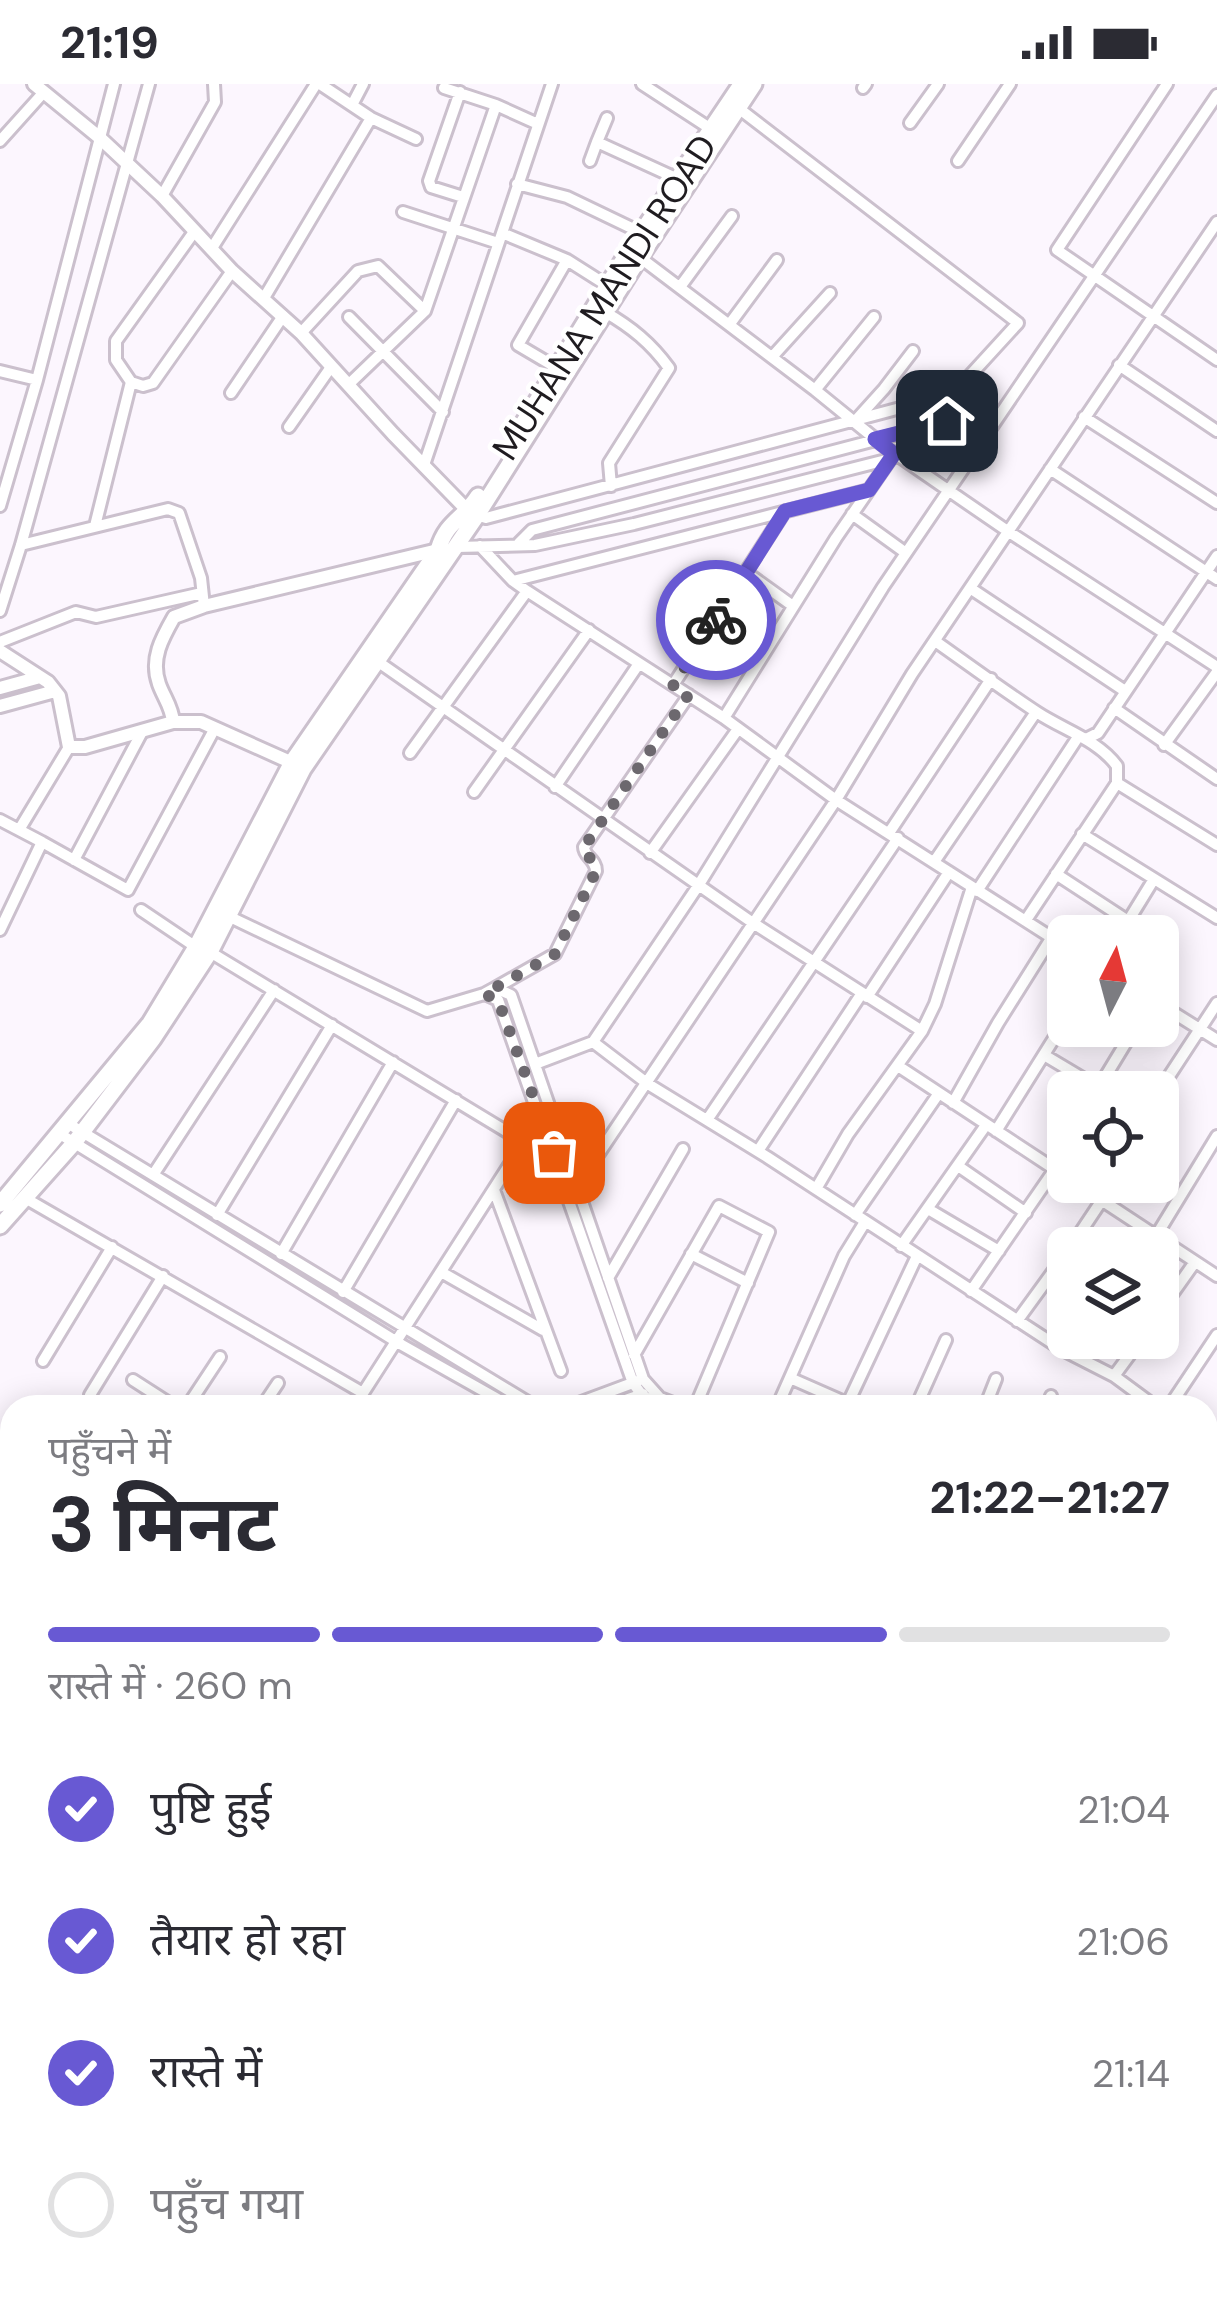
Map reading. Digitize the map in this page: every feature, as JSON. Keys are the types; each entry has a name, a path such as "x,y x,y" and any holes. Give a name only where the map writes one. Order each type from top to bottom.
{"main road":[{"name":"MUHANA MANDI ROAD","path":"472,514 608,286 635,254 642,233 711,129 734,105 741,84"},
{"path":"0,1204 71,1133 228,916 298,766 377,661 447,549 443,534 452,522 472,514 605,312 635,254 734,105 754,84"},
{"path":"203,950 298,766 447,549"},
{"path":"0,1226 13,1190"}],"street":[{"path":"0,506 114,84"},
{"path":"0,611 149,84"},
{"path":"214,84 214,102"},
{"path":"162,196 228,84"},
{"path":"212,248 318,84 371,118 416,139"},
{"path":"352,105 363,84"},
{"path":"424,465 552,84"},
{"path":"642,84 711,129"},
{"path":"910,123 938,84"},
{"path":"958,161 1010,84"},
{"path":"1167,84 1057,250 1215,354"},
{"path":"0,141 39,88 127,161 232,271 301,333 472,514 487,518 953,394 1018,322 734,105"},
{"path":"444,88 538,124"},
{"path":"460,92 429,182 431,187 463,197"},
{"path":"535,1064 593,1042 698,886 846,644 1217,95"},
{"path":"348,385 425,311 496,105"},
{"path":"264,298 371,118"},
{"path":"590,160 607,118"},
{"path":"597,142 678,179"},
{"path":"517,184 567,197 642,233"},
{"path":"403,212 567,260 608,286"},
{"path":"680,287 733,216"},
{"path":"573,1193 836,800 934,641 1217,222"},
{"path":"194,232 116,341 116,360 131,382 142,386 153,382 232,271"},
{"path":"635,254 815,390 892,456 1217,669 1165,745"},
{"path":"557,368 518,345 567,260"},
{"path":"729,325 777,260"},
{"path":"301,333 358,271 378,266 425,311"},
{"path":"772,357 830,293"},
{"path":"605,312 656,349 669,368 609,464 610,486"},
{"path":"231,393 283,316"},
{"path":"349,317 443,412"},
{"path":"815,390 874,317"},
{"path":"854,422 913,351"},
{"path":"1119,365 1217,430"},
{"path":"289,427 331,367"},
{"path":"0,370 37,380"},
{"path":"95,526 131,382"},
{"path":"1084,417 1217,502"},
{"path":"519,544 532,530 947,421"},
{"path":"724,718 892,456"},
{"path":"0,642 76,612 96,617 203,600 447,549 535,545 892,456"},
{"path":"1050,469 1212,575"},
{"path":"513,580 869,490"},
{"path":"21,545 175,510 201,578 203,600"},
{"path":"673,685 785,511"},
{"path":"852,514 906,553"},
{"path":"480,546 527,591 689,694 836,800 1047,935"},
{"path":"817,1189 848,1134 922,1031 975,889 1082,738 1098,733 1212,575 1217,556"},
{"path":"746,573 794,606"},
{"path":"970,588 1126,691"},
{"path":"410,753 527,591"},
{"path":"173,722 158,681 157,647 174,616 203,600"},
{"path":"474,792 589,630"},
{"path":"934,641 1117,766 1117,783 1025,920"},
{"path":"4,658 40,677 59,696 70,747 19,830"},
{"path":"377,661 698,886 922,1031"},
{"path":"555,787 638,665"},
{"path":"0,688 40,677"},
{"path":"707,1120 992,680"},
{"path":"0,706 55,691"},
{"path":"228,916 427,1011 490,991 559,948 596,871 584,847 689,694"},
{"path":"1114,708 1217,779"},
{"path":"934,862 1036,712"},
{"path":"70,747 173,722 201,722 298,766"},
{"path":"0,820 128,890 214,728"},
{"path":"650,853 738,729"},
{"path":"74,860 143,730"},
{"path":"1117,783 1217,845"},
{"path":"1082,835 1215,913"},
{"path":"0,930 41,842"},
{"path":"758,1151 949,872"},
{"path":"1056,874 1119,915"},
{"path":"1132,915 1154,879"},
{"path":"141,910 524,1142"},
{"path":"953,1103 1047,946"},
{"path":"153,1175 274,990"},
{"path":"490,991 511,995 549,1122"},
{"path":"490,991 549,1122 638,1381 650,1395"},
{"path":"1173,1071 1217,1003"},
{"path":"1179,1016 1217,1040"},
{"path":"217,1215 332,1025"},
{"path":"593,1042 648,1084 1047,1340"},
{"path":"901,1246 1048,1047"},
{"path":"1044,1054 1070,1071"},
{"path":"281,1254 393,1062"},
{"path":"898,1066 1047,1165"},
{"path":"782,1395 860,1219 939,1093"},
{"path":"343,1292 456,1100"},
{"path":"13,1190 363,1393 524,1142 549,1122"},
{"path":"71,1133 153,1175 516,1395"},
{"path":"71,1133 397,1342 491,1395"},
{"path":"1155,1227 1217,1136"},
{"path":"608,1278 683,1150"},
{"path":"1201,1162 1217,1173"},
{"path":"958,1166 1026,1213"},
{"path":"971,1291 1047,1177"},
{"path":"494,1190 561,1371"},
{"path":"573,1193 608,1278 638,1381"},
{"path":"1106,1203 1142,1227"},
{"path":"634,1355 719,1206 770,1232 700,1395"},
{"path":"928,1210 999,1251"},
{"path":"43,1361 112,1247"},
{"path":"1179,1251 1216,1274"},
{"path":"692,1254 748,1282"},
{"path":"856,1395 916,1256"},
{"path":"1179,1284 1195,1262"},
{"path":"441,1272 545,1330"},
{"path":"90,1395 163,1276"},
{"path":"1017,1321 1047,1280"},
{"path":"1177,1395 1217,1335"},
{"path":"921,1395 946,1340"},
{"path":"196,1395 220,1357"},
{"path":"1081,1359 1140,1395"},
{"path":"1114,1376 1127,1359"},
{"path":"790,1378 829,1395"},
{"path":"990,1395 996,1379"},
{"path":"133,1380 156,1395"},
{"path":"600,1395 638,1381"},
{"path":"270,1395 278,1383"},
{"path":"639,1395 654,1395"}],"way so far":[{"path":"554,1153 498,1000 484,994 548,959 559,948 596,871 584,847 689,694 673,685 716,620"}],"route":[{"path":"716,620 785,511 869,490 894,454 875,439 947,421"}]}
